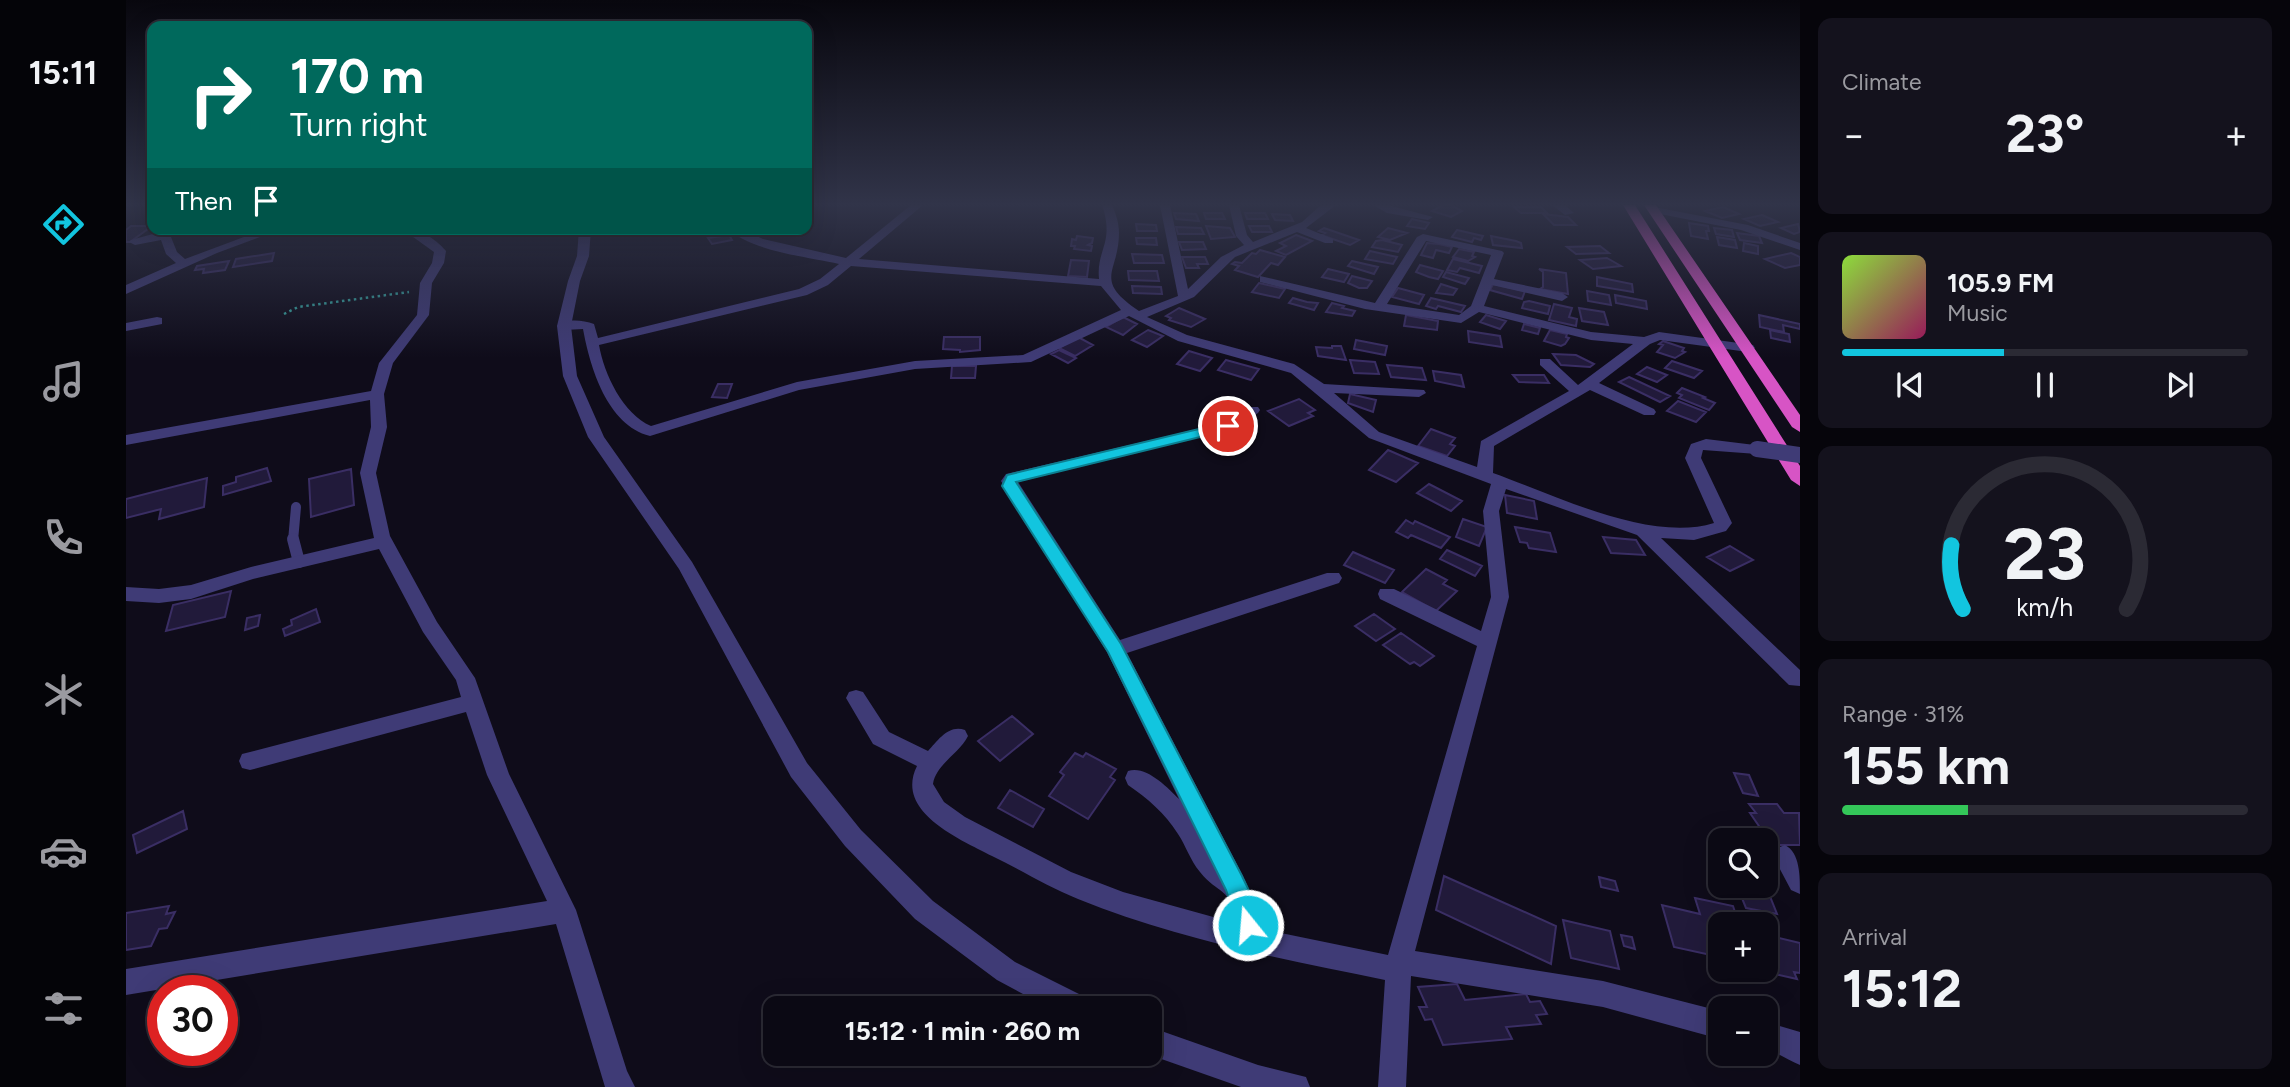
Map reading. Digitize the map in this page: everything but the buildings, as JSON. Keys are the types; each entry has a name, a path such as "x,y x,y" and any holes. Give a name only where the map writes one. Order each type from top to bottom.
{"highway":[{"path":"1661,256 1800,480"},
{"path":"1685,256 1800,427"}],"street":[{"path":"174,256 184,264"},
{"path":"126,290 206,256"},
{"path":"439,256 426,283 423,315 386,363 377,394 379,427 368,473 384,542 430,627 465,678 498,775 564,910 615,1078 621,1087"},
{"path":"583,256 574,281 564,326 570,376 596,437 686,566 799,770 853,838 924,910 1006,971 1054,996"},
{"path":"820,256 848,262 1105,282"},
{"path":"592,343 803,292 824,282 856,256"},
{"path":"1110,256 1105,282 1113,295 1133,313 1162,331 1283,364 1304,375 1358,426 1374,435 1643,531 1684,534 1720,527 1723,519 1696,468 1693,451 1706,444 1800,455"},
{"path":"1175,256 1184,296"},
{"path":"564,326 586,324 589,327 597,366 615,397 639,428 650,431 797,386 915,365 1026,359 1133,313 1184,296 1197,289 1212,268 1232,256"},
{"path":"1379,307 1411,256"},
{"path":"1264,279 1379,307 1461,319 1477,307 1497,256"},
{"path":"1488,281 1562,296"},
{"path":"1477,307 1591,336 1645,341"},
{"path":"126,327 157,321"},
{"path":"1392,1087 1399,965 1500,597 1491,511 1492,478 1486,444 1582,387 1645,341 1659,337 1748,348"},
{"path":"1545,362 1582,387 1649,412"},
{"path":"1319,388 1419,393"},
{"path":"126,440 377,394"},
{"path":"1250,940 1246,910 1234,884 1115,649 1009,486 1009,481 1012,478 1228,426 1253,410"},
{"path":"1643,531 1796,679"},
{"path":"126,594 159,596 191,592 384,542"},
{"path":"1115,649 1334,578"},
{"path":"1387,594 1486,642"},
{"path":"856,698 881,738 932,763"},
{"path":"250,761 472,702"},
{"path":"957,736 923,777 922,791 931,804 963,829 1082,889 1167,919 1250,940 1603,995 1708,1022"},
{"path":"1136,778 1180,815 1196,850 1214,873 1234,884"},
{"path":"1784,856 1800,882"},
{"path":"126,982 564,910"},
{"path":"1778,1039 1793,1043 1800,1051"},
{"path":"1162,1045 1258,1079 1296,1087"}],"lane":[{"path":"296,507 293,539 299,562"}],"path":[{"path":"284,314 298,307 425,290"}],"route":[{"path":"1228,426 1012,478 1009,486 1115,649 1234,884 1246,910 1248,925"}]}
